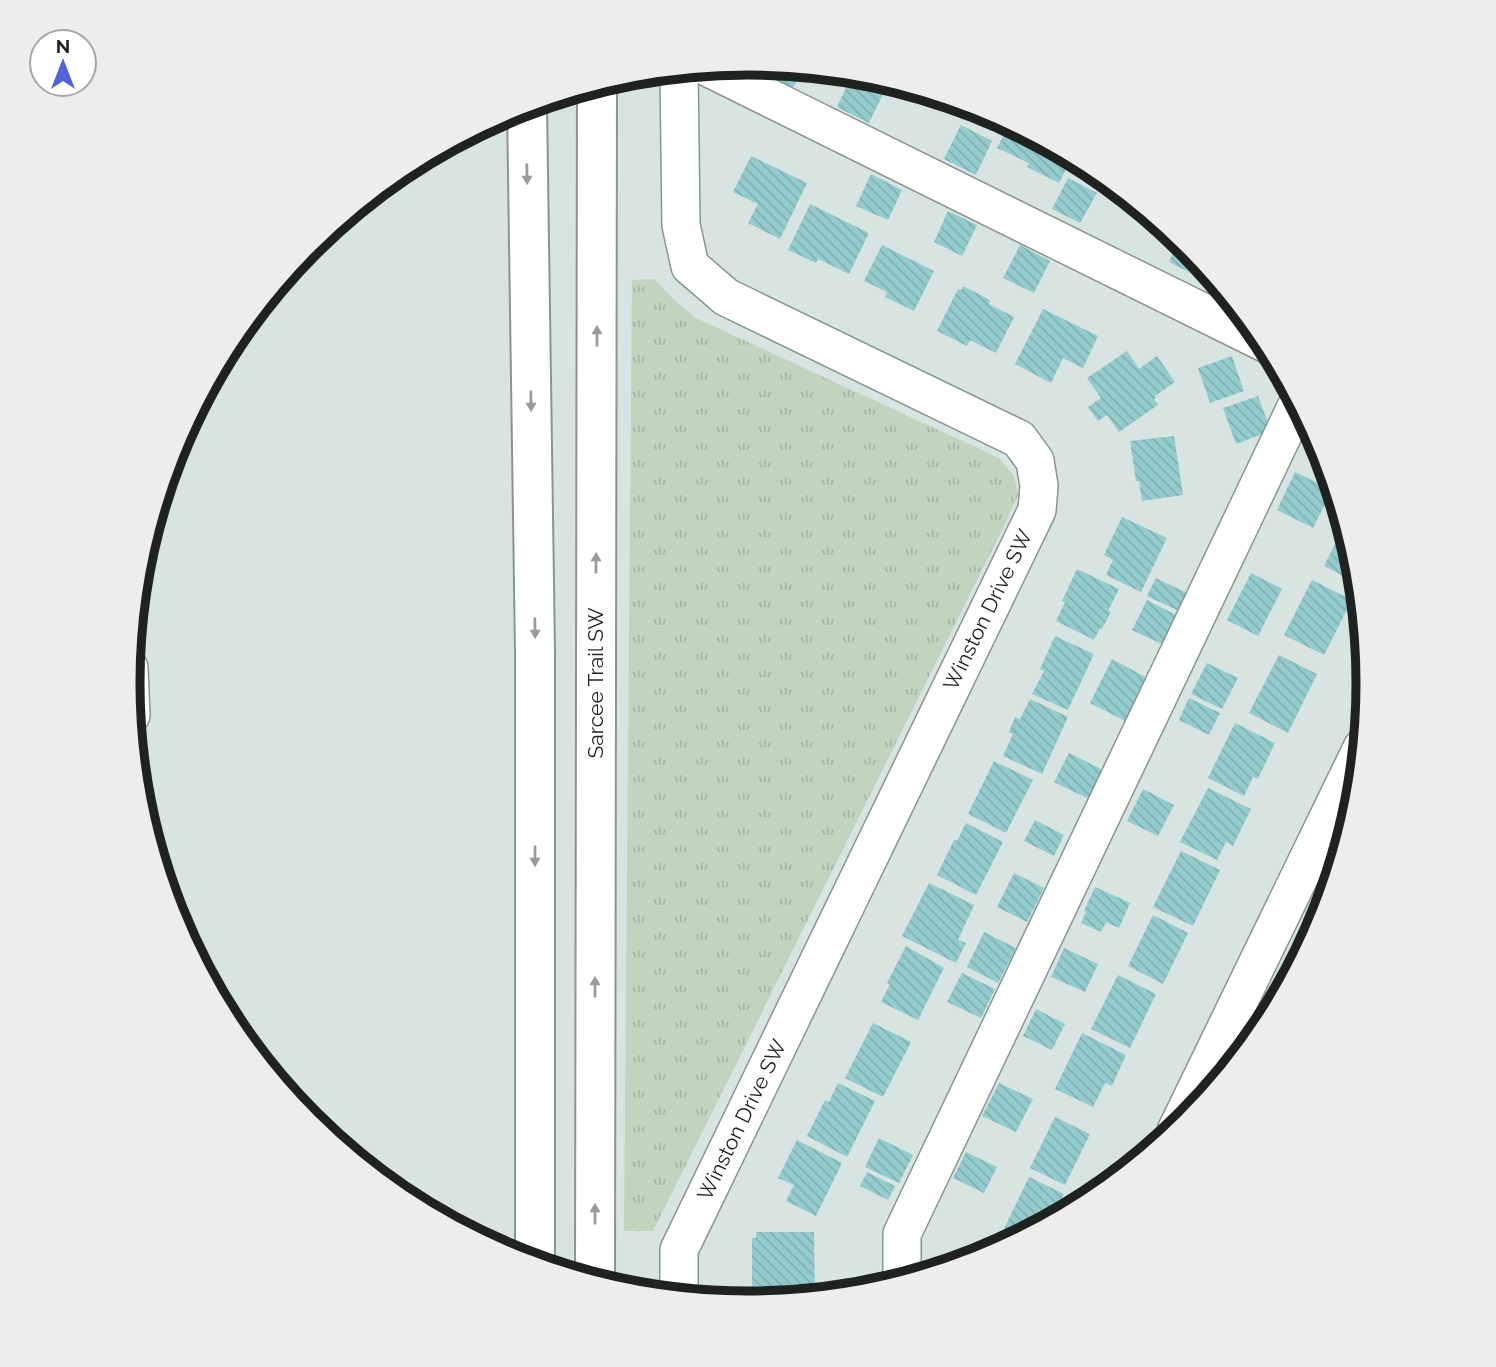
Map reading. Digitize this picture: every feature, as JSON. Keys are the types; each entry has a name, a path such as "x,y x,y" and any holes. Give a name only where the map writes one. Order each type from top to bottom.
{"highway":[{"name":"Sarcee Trail SW","path":"595,1272 597,95"},
{"path":"527,117 535,653 534,1252"}],"street":[{"path":"725,76 1246,334"},
{"name":"Winston Drive SW","path":"679,79 681,225 690,266 726,297 1019,439 1035,461 1039,486 1037,510 679,1250 679,1288"},
{"path":"902,1272 902,1234 1293,413"},
{"path":"1191,1100 1349,774"}],"green space":[{"path":"654,279 696,318 999,458 1014,476 1018,495 653,1231 624,1231 632,280"}],"building":[{"path":"769,76 798,78 793,88"},
{"path":"848,84 884,91 869,123 837,107"},
{"path":"961,125 992,141 976,175 944,159"},
{"path":"1005,133 1067,166 1059,183 1027,167 1029,163 997,148"},
{"path":"751,156 807,183 780,239 748,223 758,204 733,192"},
{"path":"871,174 902,190 888,220 856,206"},
{"path":"1068,178 1097,193 1080,223 1052,209"},
{"path":"810,204 869,233 849,274 818,259 816,263 788,250"},
{"path":"948,211 977,225 962,256 934,242"},
{"path":"882,245 934,271 914,311 885,297 887,292 864,281"},
{"path":"1020,245 1050,261 1034,293 1003,278"},
{"path":"1175,250 1194,271 1193,274 1169,262"},
{"path":"963,286 1014,317 996,353 970,340 967,346 937,331 958,289 961,290"},
{"path":"1043,309 1098,336 1083,368 1063,358 1051,383 1015,364"},
{"path":"1127,351 1139,369 1157,356 1175,382 1155,396 1158,405 1119,432 1107,415 1098,421 1088,407 1101,398 1087,378"},
{"path":"1232,356 1244,391 1210,403 1198,368"},
{"path":"1258,396 1271,431 1236,444 1223,408"},
{"path":"1174,436 1183,495 1142,501 1130,441"},
{"path":"1295,472 1323,486 1327,499 1313,528 1277,510"},
{"path":"1122,517 1167,538 1141,592 1106,575 1113,560 1104,555"},
{"path":"1339,537 1347,578 1324,566"},
{"path":"1077,569 1119,589 1108,611 1111,612 1094,640 1056,621"},
{"path":"1251,573 1282,589 1258,636 1227,620"},
{"path":"1156,578 1189,594 1181,612 1147,596"},
{"path":"1312,580 1350,599 1324,655 1284,635"},
{"path":"1147,600 1178,616 1164,645 1132,630"},
{"path":"1055,636 1094,654 1068,710 1032,694 1044,671 1040,669"},
{"path":"1279,655 1317,674 1288,733 1249,713"},
{"path":"1112,659 1149,679 1127,722 1090,703"},
{"path":"1207,663 1238,678 1222,709 1191,694"},
{"path":"1189,698 1220,713 1209,735 1179,720"},
{"path":"1030,699 1068,717 1042,774 1003,756 1013,734 1009,732 1015,717 1020,719"},
{"path":"1235,723 1275,743 1258,779 1253,777 1244,796 1208,778"},
{"path":"1069,753 1103,770 1089,799 1054,782"},
{"path":"994,761 1033,780 1006,833 968,814"},
{"path":"1208,788 1251,809 1233,846 1226,842 1217,860 1180,842"},
{"path":"1143,789 1174,805 1158,836 1127,821"},
{"path":"1035,820 1064,835 1054,856 1024,841"},
{"path":"966,823 1003,842 976,895 937,875 954,840 957,841"},
{"path":"1181,851 1220,870 1193,926 1153,907"},
{"path":"1014,873 1044,888 1027,922 997,907"},
{"path":"929,883 974,905 958,940 966,943 956,963 902,936"},
{"path":"1095,887 1130,903 1119,928 1106,922 1101,932 1081,923"},
{"path":"1153,915 1188,933 1163,984 1128,966"},
{"path":"984,932 1016,948 998,983 967,967"},
{"path":"906,946 944,968 918,1020 881,1002 890,984 887,983"},
{"path":"1064,948 1098,964 1085,992 1051,977"},
{"path":"962,973 995,989 981,1018 947,1002"},
{"path":"1118,975 1156,994 1130,1048 1091,1029"},
{"path":"1036,1009 1065,1024 1052,1050 1023,1036"},
{"path":"873,1023 911,1042 883,1097 845,1078"},
{"path":"1082,1033 1126,1055 1112,1086 1105,1083 1093,1107 1055,1089"},
{"path":"838,1083 875,1101 847,1157 807,1136 825,1100 829,1102"},
{"path":"999,1083 1033,1099 1016,1132 982,1116"},
{"path":"1055,1117 1090,1134 1065,1185 1030,1168"},
{"path":"879,1138 913,1155 899,1183 865,1167"},
{"path":"797,1140 842,1163 816,1216 786,1201 794,1185 778,1178"},
{"path":"966,1152 997,1167 984,1193 953,1178"},
{"path":"867,1172 895,1186 888,1200 860,1186"},
{"path":"1029,1177 1064,1194 1058,1206 1052,1210 1007,1233 1003,1231"},
{"path":"756,1232 814,1232 815,1288 752,1292 752,1238 756,1238"}]}
